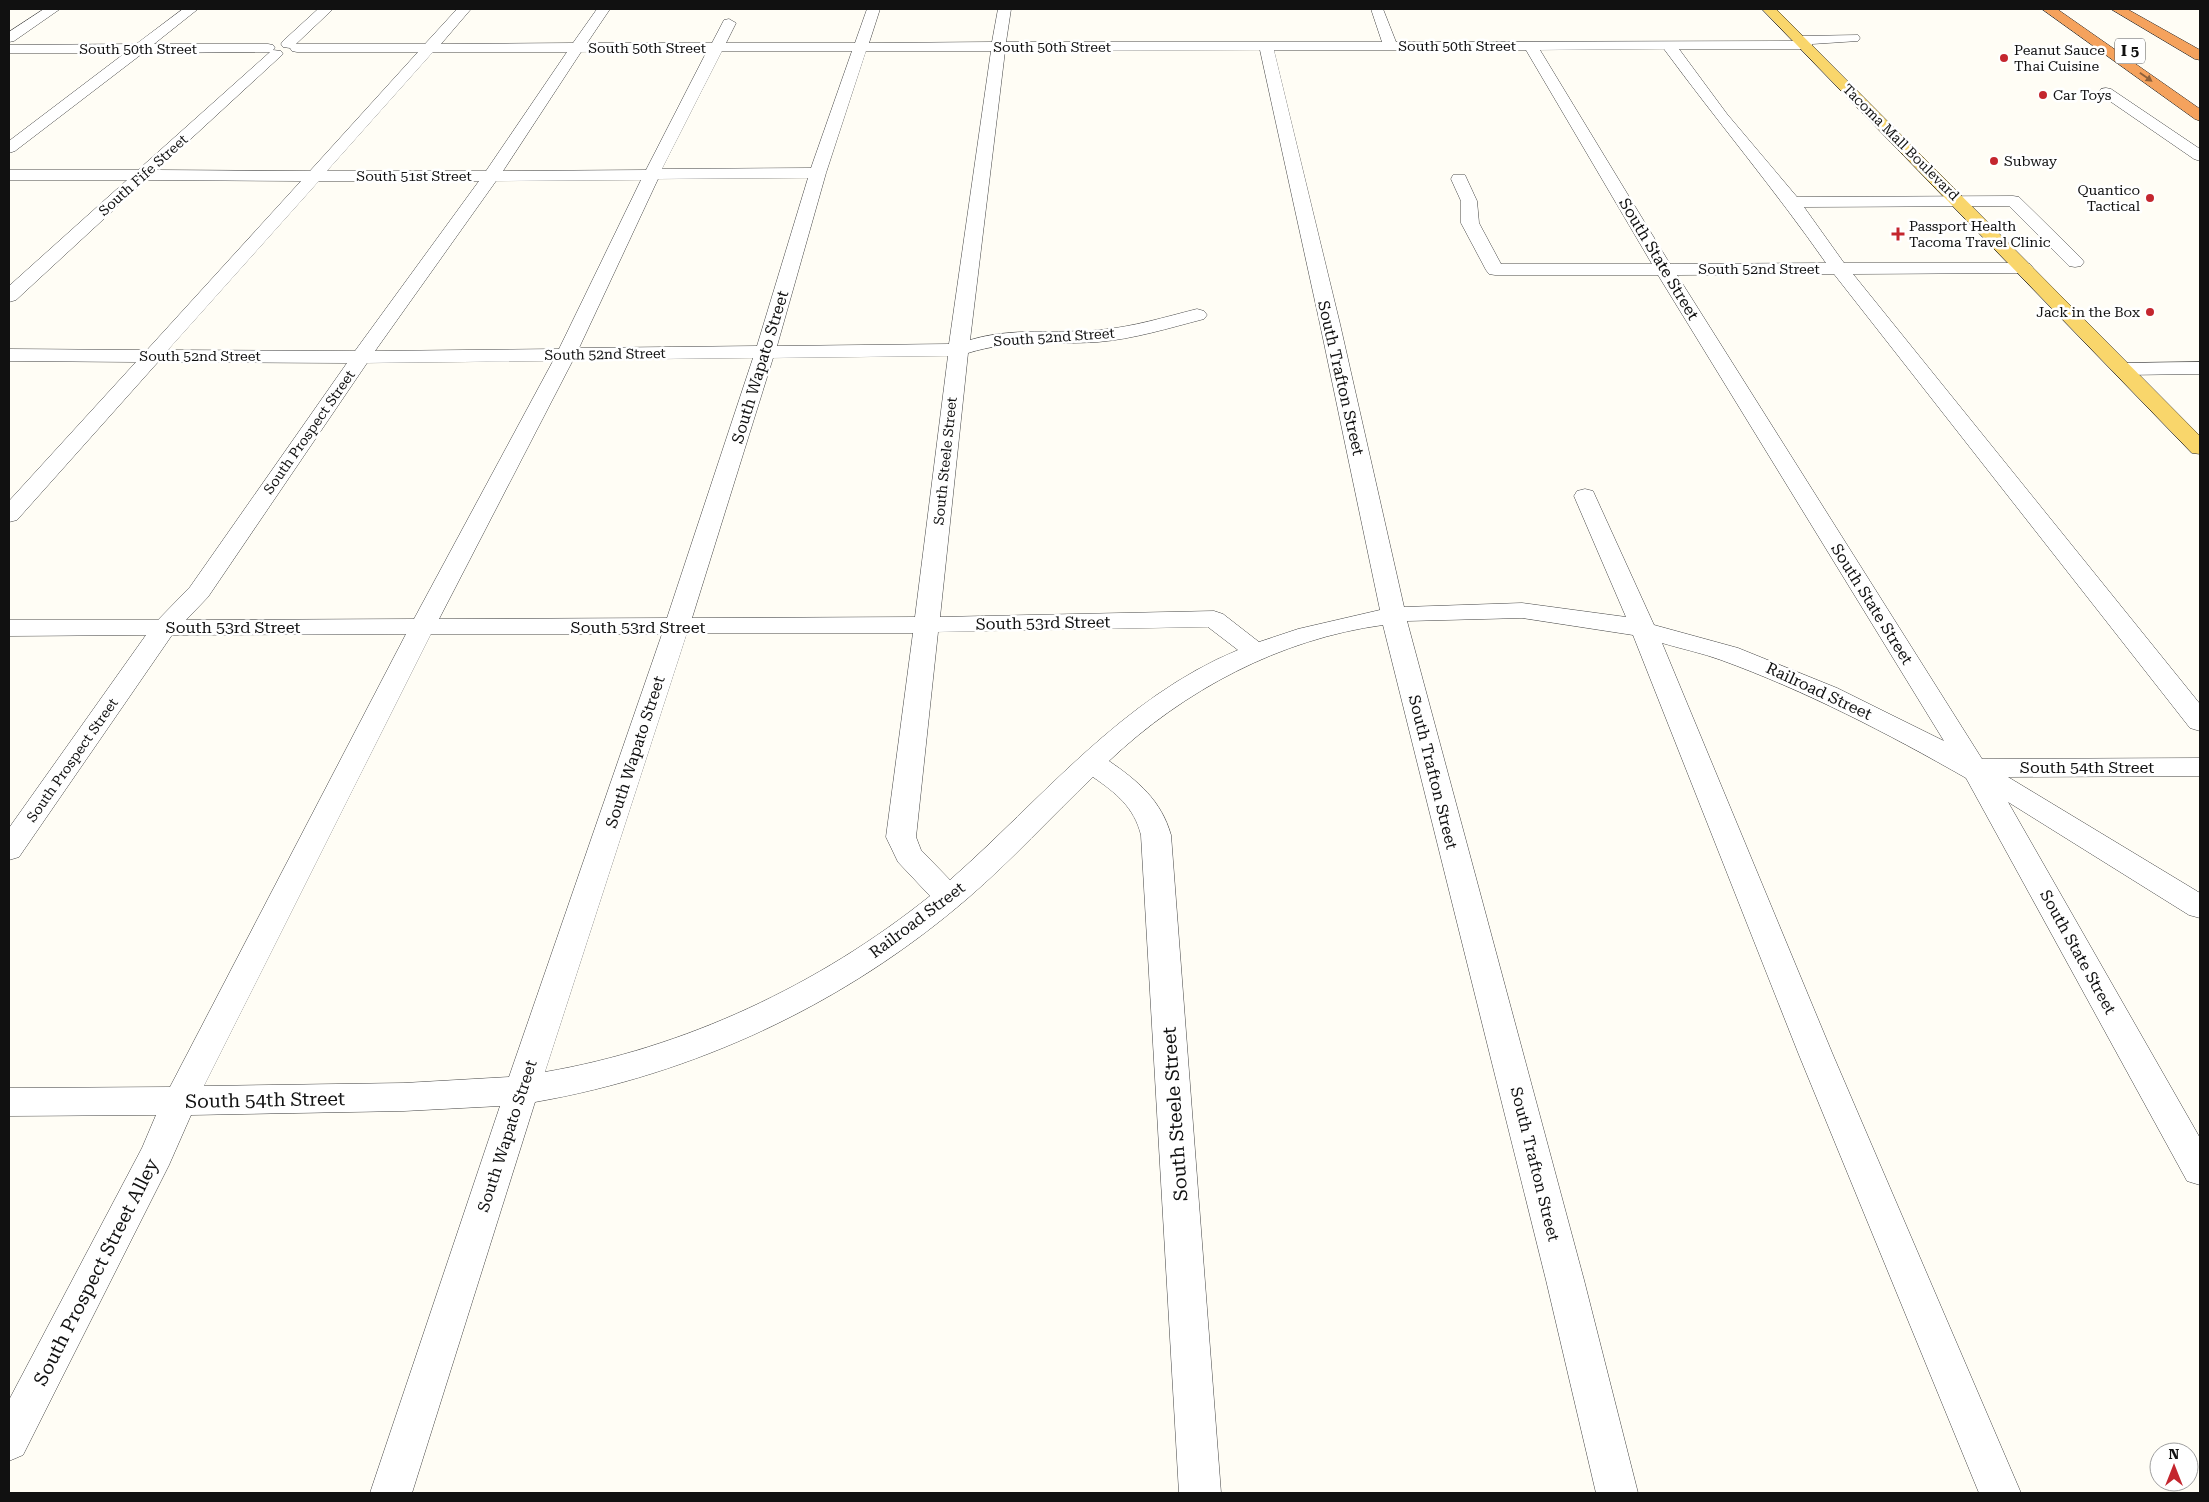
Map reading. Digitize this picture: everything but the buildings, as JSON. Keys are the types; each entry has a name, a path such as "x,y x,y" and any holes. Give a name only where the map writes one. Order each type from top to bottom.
{"highway":[{"path":"2049,9 2200,116"},
{"name":"I 5","path":"2059,9 2150,64"},
{"name":"I 5","path":"2118,9 2197,53"}],"main road":[{"name":"Tacoma Mall Boulevard","path":"1769,9 1960,201 2200,448"}],"street":[{"path":"9,38 53,9"},
{"path":"9,148 191,9"},
{"name":"South Fife Street","path":"9,296 326,9"},
{"path":"9,515 464,9"},
{"name":"South Prospect Street","path":"9,850 165,627 199,592 361,357 491,176 575,48 603,9"},
{"name":"South Wapato Street","path":"391,1493 522,1090 676,627 765,352 818,173 873,9"},
{"name":"South Steele Street","path":"950,897 908,855 900,837 927,625 958,350 1004,9"},
{"path":"1377,9 1391,46"},
{"name":"South Prospect Street Alley","path":"9,1441 157,1154 180,1101 422,627 566,355 652,174 729,23"},
{"name":"South 50th Street","path":"9,49 1668,46 1803,43 1853,38"},
{"name":"South State Street","path":"1530,46 1664,269 1974,768 2200,1170"},
{"path":"1668,46 1722,117 1792,202 1839,268 2200,722"},
{"name":"South Trafton Street","path":"1266,47 1330,324 1393,615 1617,1493"},
{"path":"2106,92 2200,156"},
{"name":"South 51st Street","path":"9,175 491,176 818,173"},
{"name":"South 52nd Street","path":"1459,179 1469,201 1470,223 1495,270 1839,268 2021,265 2047,262 2075,262 2013,201 1960,201"},
{"path":"1792,202 1960,201"},
{"name":"South 52nd Street","path":"9,355 361,357 958,350 990,340 1108,334 1153,328 1198,315"},
{"path":"2122,368 2200,368"},
{"path":"1585,496 1662,672 1816,1055 2000,1493"},
{"name":"Railroad Street","path":"522,1090 586,1078 656,1060 729,1031 792,1002 843,974 887,945 950,897 985,867 1091,762 1145,716 1185,689 1238,659 1282,641 1328,628 1393,615 1433,610 1509,610 1586,618 1641,627 1729,653 1795,678 1974,768 2200,907"},
{"name":"South 53rd Street","path":"9,628 676,627 927,625 1214,619 1256,652"},
{"name":"South Steele Street","path":"1091,762 1141,801 1153,821 1156,835 1200,1493"},
{"name":"South 54th Street","path":"1974,768 2200,766"},
{"name":"South 54th Street","path":"9,1102 430,1097 522,1090"}],"place":[{"name":"Peanut Sauce Thai Cuisine","path":"2004,58"},
{"name":"Car Toys","path":"2043,95"},
{"name":"Subway","path":"1994,161"},
{"name":"Quantico Tactical","path":"2150,198"},
{"name":"Passport Health Tacoma Travel Clinic","path":"1898,234"},
{"name":"Jack in the Box","path":"2150,312"}]}
